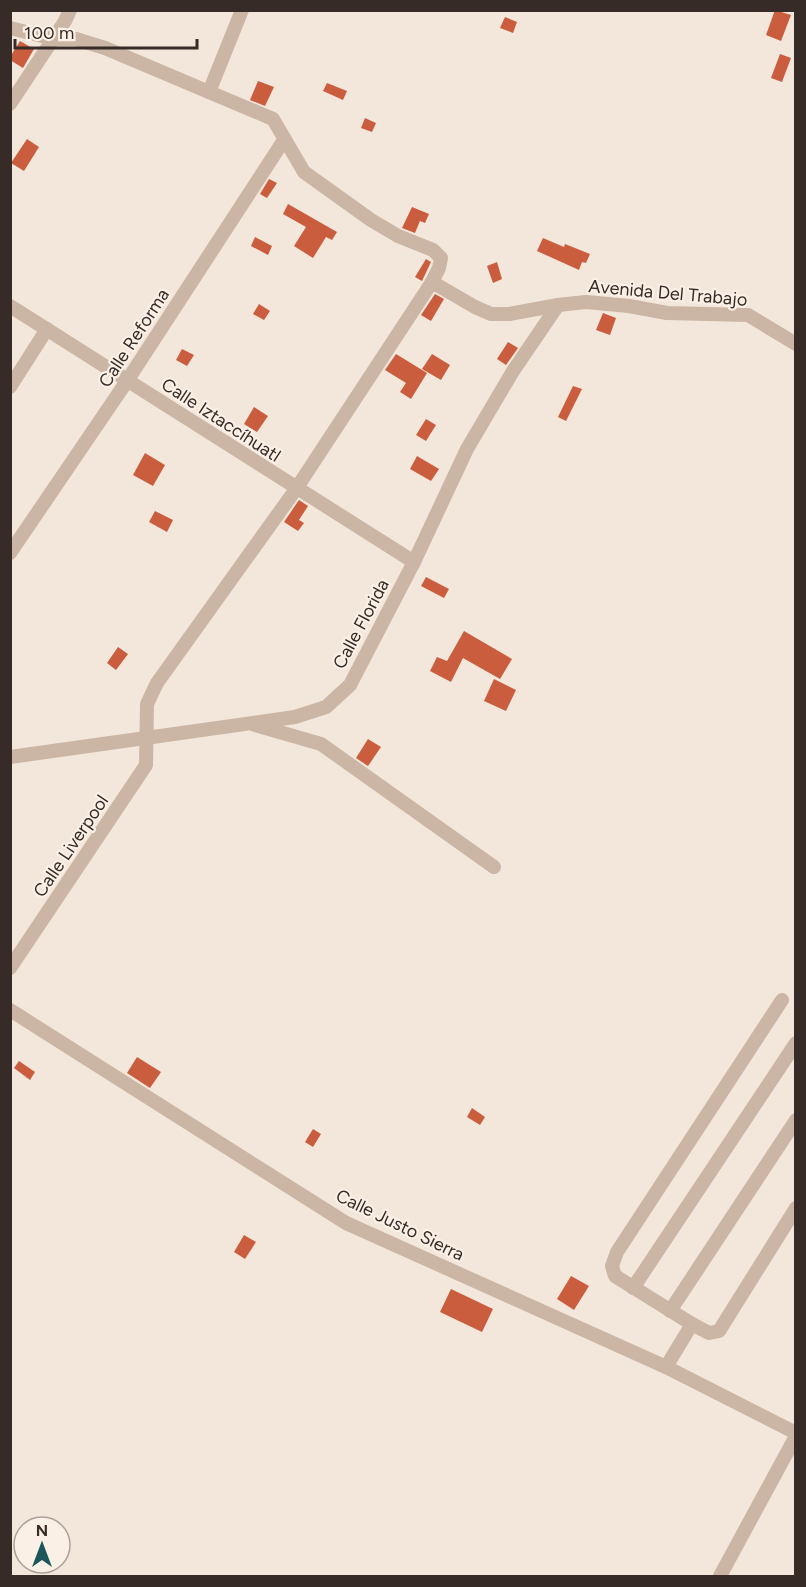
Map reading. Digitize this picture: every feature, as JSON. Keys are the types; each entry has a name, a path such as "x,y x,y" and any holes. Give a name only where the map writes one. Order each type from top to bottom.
{"street":[{"path":"10,104 54,39 69,10"},
{"path":"209,92 242,10"},
{"path":"10,28 54,39 76,39 105,48 273,119 279,126 284,140"},
{"name":"Calle Liverpool","path":"10,968 146,765 147,704 157,683 296,489 439,268 441,258 433,250 398,236 371,220 304,172 284,140"},
{"name":"Calle Reforma","path":"10,553 127,381 284,140"},
{"name":"Avenida Del Trabajo","path":"432,282 491,314 509,314 558,304 586,302 629,306 667,313 748,315 795,344"},
{"name":"Calle Florida","path":"10,757 295,717 326,707 350,685 414,562 466,449 513,371 558,304"},
{"name":"Calle Iztaccíhuatl","path":"12,309 414,562"},
{"path":"10,387 47,329"},
{"path":"250,723 321,744 494,867"},
{"path":"782,1000 617,1252 612,1266 615,1276 709,1333 719,1331 795,1208"},
{"name":"Calle Justo Sierra","path":"10,1010 346,1223 666,1367 795,1434"},
{"path":"633,1288 795,1043"},
{"path":"670,1311 795,1120"},
{"path":"666,1367 692,1324"},
{"path":"720,1576 795,1434"}],"building":[{"path":"775,10 791,15 781,41 766,35"},
{"path":"505,17 517,22 513,33 500,28"},
{"path":"20,41 34,49 23,68 10,60"},
{"path":"780,54 791,58 782,82 771,78"},
{"path":"258,81 274,87 265,106 250,100"},
{"path":"327,83 347,91 343,100 323,91"},
{"path":"365,118 376,123 372,132 361,128"},
{"path":"27,139 39,147 24,171 11,163"},
{"path":"269,179 277,183 267,198 260,194"},
{"path":"288,204 337,232 332,240 326,237 313,258 294,246 306,227 283,214"},
{"path":"412,207 429,214 425,223 420,221 415,233 402,228"},
{"path":"255,237 272,246 268,255 251,246"},
{"path":"543,238 590,254 586,263 582,262 579,270 537,251"},
{"path":"426,259 431,262 422,281 415,277"},
{"path":"497,262 502,279 493,283 487,266"},
{"path":"435,294 444,299 431,321 421,315"},
{"path":"259,304 270,311 264,320 253,314"},
{"path":"603,313 616,318 610,335 596,330"},
{"path":"508,342 518,348 506,365 497,359"},
{"path":"182,349 194,355 187,366 176,360"},
{"path":"396,354 427,373 411,399 400,392 406,383 385,370"},
{"path":"432,354 450,365 441,380 422,369"},
{"path":"573,386 582,389 566,421 558,417"},
{"path":"254,407 268,416 257,432 244,424"},
{"path":"426,419 436,425 426,441 416,435"},
{"path":"145,453 165,465 153,486 133,475"},
{"path":"417,456 439,469 431,481 410,469"},
{"path":"299,500 308,506 299,520 304,523 298,531 284,522"},
{"path":"155,511 173,520 167,532 149,522"},
{"path":"426,577 449,589 444,598 421,586"},
{"path":"464,631 512,659 500,679 463,658 451,682 430,671 437,657 447,661"},
{"path":"118,647 128,654 116,670 107,663"},
{"path":"494,679 516,690 506,711 484,701"},
{"path":"368,739 381,747 368,766 356,758"},
{"path":"137,1057 161,1072 150,1088 127,1073"},
{"path":"19,1061 35,1072 30,1080 14,1068"},
{"path":"472,1108 485,1117 480,1125 467,1117"},
{"path":"313,1129 321,1134 313,1147 305,1142"},
{"path":"244,1235 256,1242 245,1259 234,1252"},
{"path":"571,1276 589,1286 574,1310 557,1299"},
{"path":"451,1289 493,1309 482,1332 440,1312"}]}
